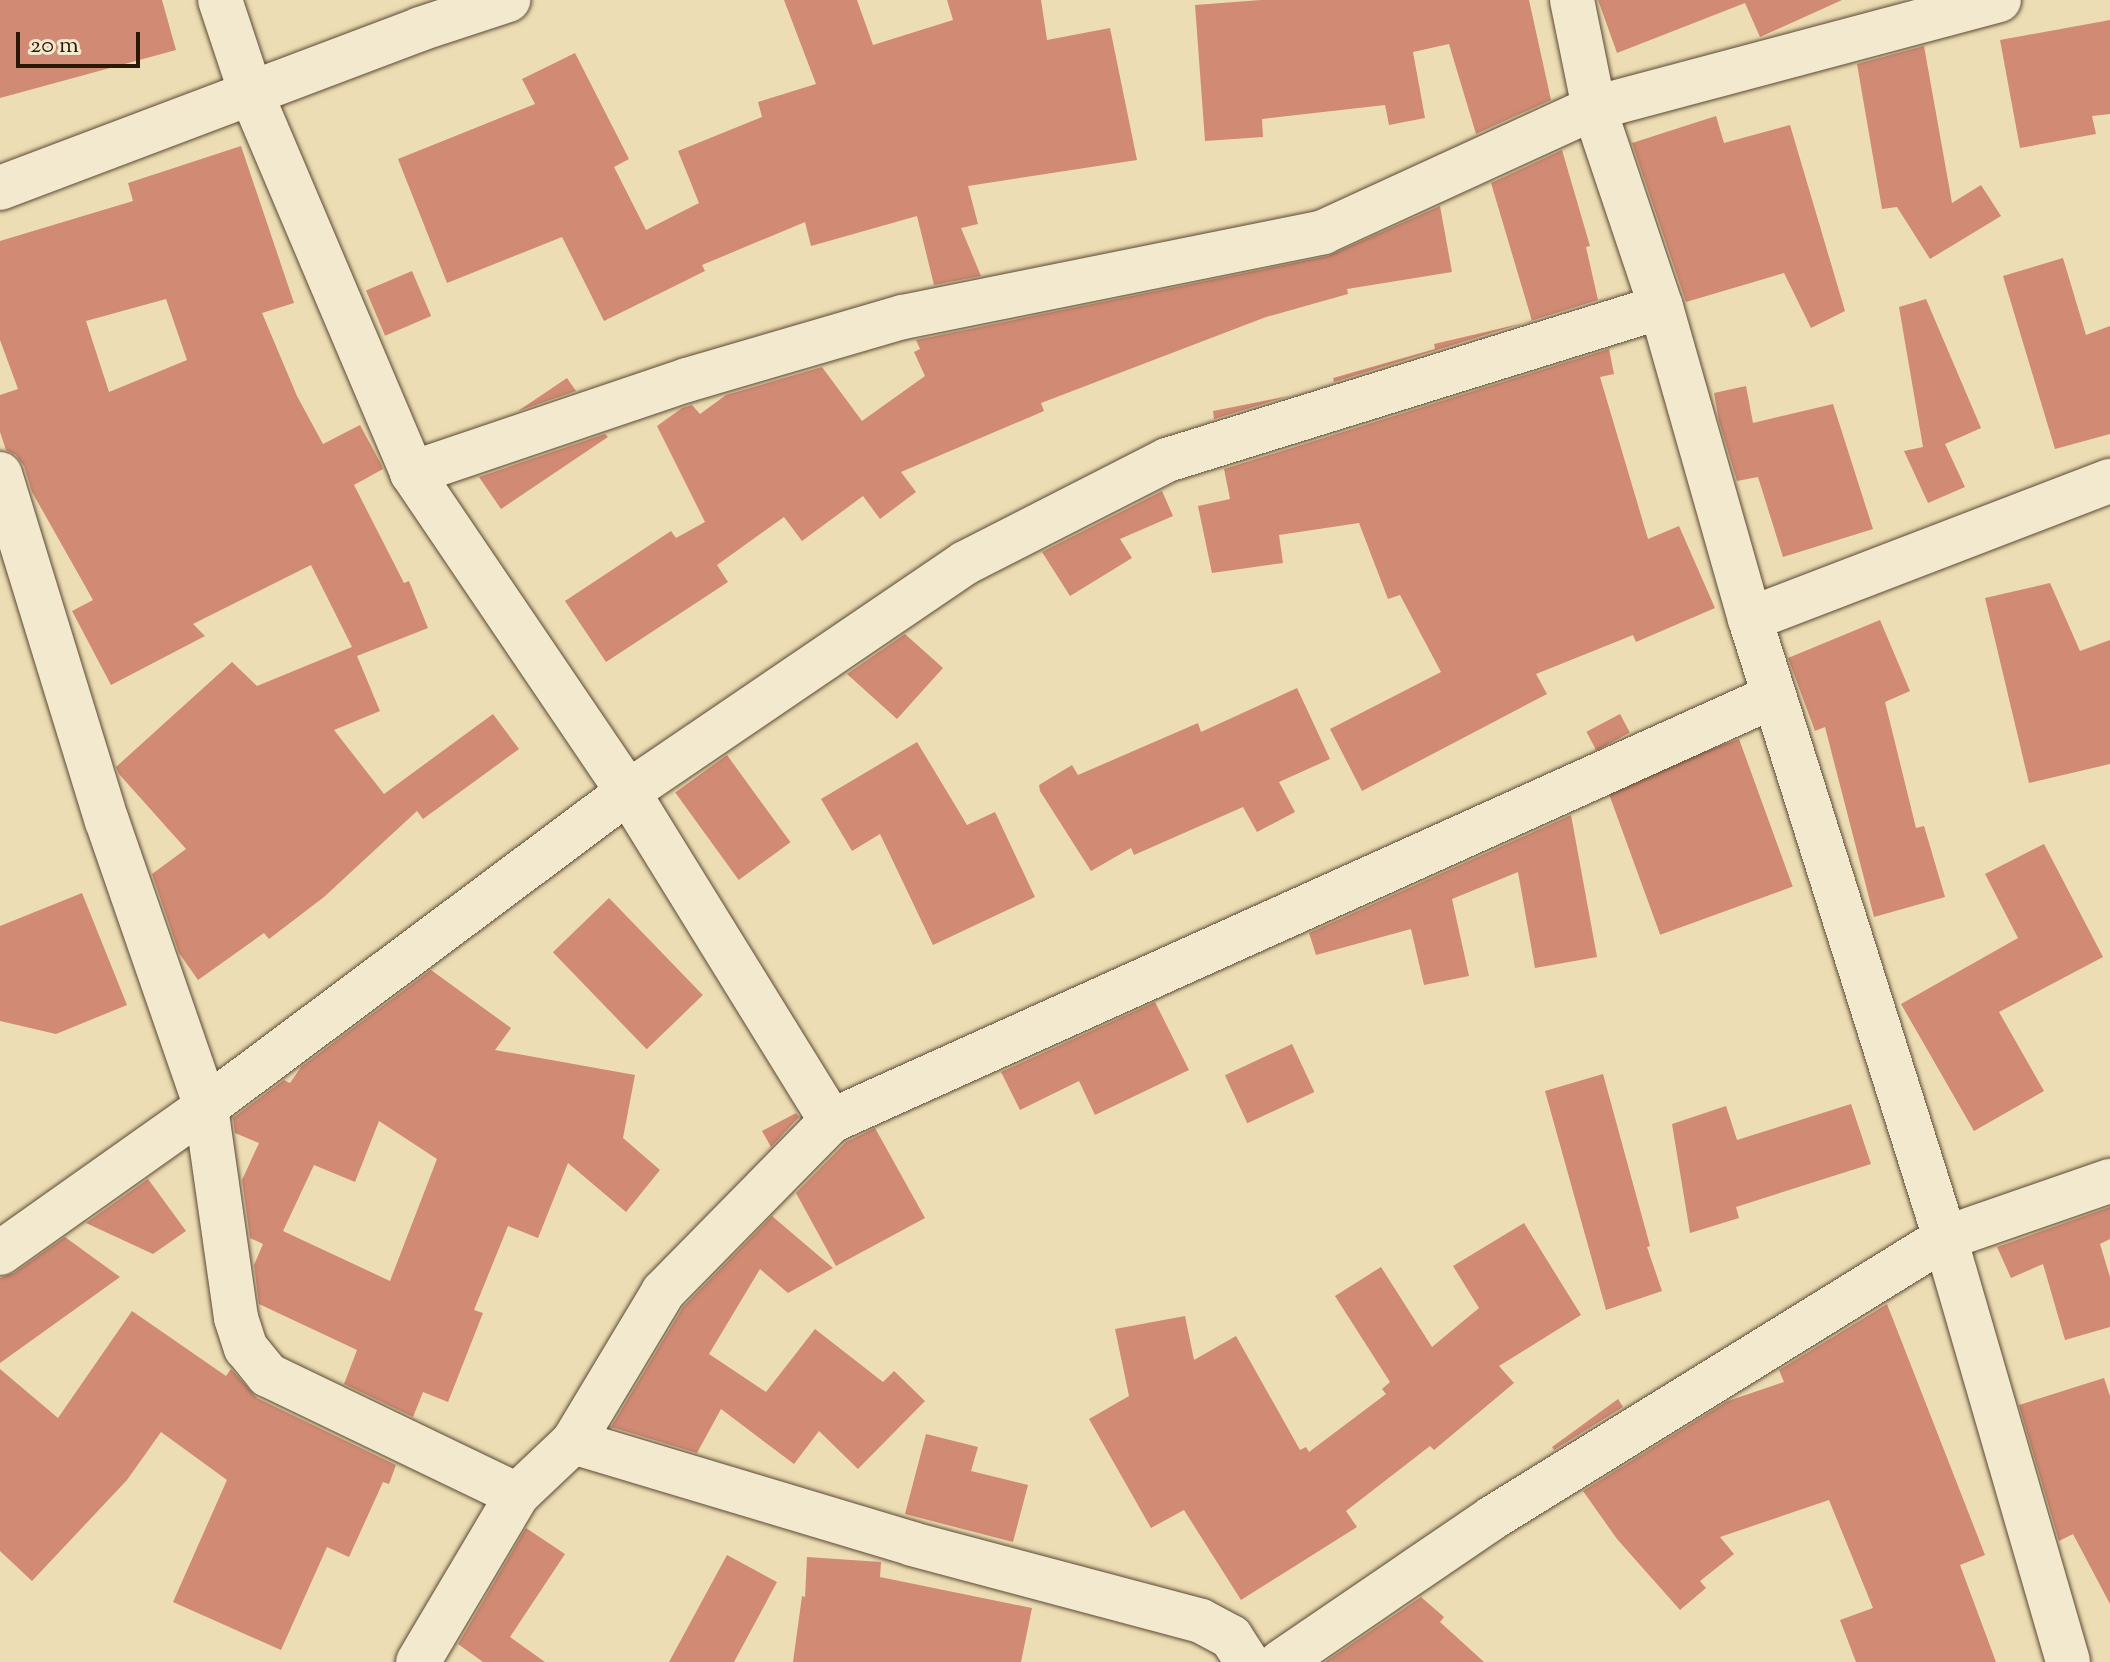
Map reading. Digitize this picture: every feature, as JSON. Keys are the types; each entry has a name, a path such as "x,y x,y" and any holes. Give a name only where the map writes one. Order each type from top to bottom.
{"street":[{"path":"220,0 251,93 412,473 628,792 831,1121"},
{"path":"0,188 508,0"},
{"path":"1572,0 1594,108 1661,307 1750,619 1945,1238 2068,1662"},
{"path":"412,473 687,380 903,317 1323,232 1594,108 1999,0"},
{"path":"0,1253 206,1107 628,792 965,563 1167,460 1661,307"},
{"path":"0,474 107,821 206,1107 236,1318 246,1348 268,1375 517,1495"},
{"path":"1750,619 2110,481"},
{"path":"418,1662 517,1495 573,1442 663,1292 831,1121 1774,696"},
{"path":"1281,1662 1492,1518 1945,1238 2110,1181"},
{"path":"573,1442 912,1544 1201,1621 1231,1637 1247,1662"}],"building":[{"path":"0,0 162,0 176,50 0,98"},
{"path":"784,0 857,0 873,45 953,20 947,0 1041,0 1047,40 1110,28 1137,160 968,186 978,224 961,228 981,276 934,285 917,216 811,246 805,222 702,265 705,271 604,321 562,237 447,283 398,159 535,104 522,79 575,53 629,159 614,167 646,230 699,203 678,151 762,117 758,102 816,84"},
{"path":"1261,0 1529,0 1551,100 1476,134 1449,44 1413,52 1425,118 1389,125 1385,105 1262,119 1263,137 1205,141 1195,5"},
{"path":"1598,0 1842,0 1760,37 1745,3 1617,53"},
{"path":"2110,20 2110,114 2092,116 2096,134 2020,148 2000,40"},
{"path":"1924,46 1952,203 1981,185 2001,216 1930,259 1897,207 1882,209 1857,64"},
{"path":"1716,116 1724,143 1790,125 1845,311 1811,328 1784,273 1686,302 1632,143"},
{"path":"241,146 294,303 262,313 297,396 323,444 360,425 383,469 354,485 404,583 409,581 428,628 357,656 380,711 334,730 384,794 493,714 519,749 423,819 417,811 324,897 269,939 264,933 198,980 179,953 152,874 186,849 116,767 232,662 257,686 352,647 311,565 193,624 205,636 111,685 72,611 93,600 32,492 24,466 16,455 6,450 0,432 0,395 18,389 0,340 0,241 133,201 128,183","holes":["166,299 187,360 109,392 86,321"]},
{"path":"1562,150 1590,246 1586,247 1598,300 1532,321 1491,183"},
{"path":"1440,206 1452,272 1347,289 1348,294 1266,317 1041,403 1044,411 901,472 916,492 880,519 863,496 802,541 784,517 717,565 728,582 606,662 565,601 671,531 676,538 705,522 657,426 682,408 692,405 700,414 726,395 822,367 862,421 925,376 914,352 920,349 916,340 1328,256"},
{"path":"2063,258 2086,335 2110,326 2110,434 2055,449 2003,276"},
{"path":"412,271 431,316 385,336 366,291"},
{"path":"1926,299 1981,428 1945,444 1965,487 1928,503 1904,451 1923,447 1899,307"},
{"path":"1525,323 1334,382 1333,378 1435,349 1434,344"},
{"path":"1609,349 1614,374 1600,377 1648,539 1679,526 1715,608 1636,642 1633,635 1536,674 1547,694 1362,791 1330,729 1441,672 1400,595 1388,599 1359,523 1279,535 1283,563 1212,573 1198,506 1230,499 1224,469"},
{"path":"567,378 576,391 518,411"},
{"path":"1746,386 1753,423 1833,404 1873,529 1783,557 1758,477 1737,481 1719,421 1714,393"},
{"path":"1289,396 1214,419 1213,411"},
{"path":"605,434 608,437 501,509 479,477"},
{"path":"1162,491 1173,516 1120,539 1132,558 1070,596 1042,552"},
{"path":"2050,583 2080,651 2110,640 2110,764 2029,783 1985,598"},
{"path":"1880,620 1910,691 1885,702 1916,828 1924,826 1945,897 1874,917 1825,727 1815,731 1788,658"},
{"path":"905,634 943,668 897,719 847,674"},
{"path":"1297,688 1330,759 1279,782 1295,812 1257,832 1243,807 1134,855 1131,848 1091,871 1040,791 1039,785 1072,765 1078,775 1198,723 1201,732"},
{"path":"1620,714 1630,733 1596,750 1586,732"},
{"path":"1739,739 1793,887 1660,935 1607,787"},
{"path":"917,742 967,825 995,812 1035,897 933,945 880,834 852,851 821,799"},
{"path":"727,755 790,842 739,880 675,793"},
{"path":"1571,815 1597,957 1535,968 1518,872 1452,899 1469,976 1424,985 1411,929 1316,955 1309,933"},
{"path":"2044,844 2103,957 1999,1012 2044,1091 1974,1131 1901,1004 2018,938 1985,874"},
{"path":"82,893 127,1005 56,1034 0,1021 0,926"},
{"path":"609,898 703,995 647,1049 553,952"},
{"path":"431,970 511,1028 495,1050 635,1075 623,1138 660,1170 626,1212 568,1163 538,1238 508,1226 474,1310 483,1313 448,1402 423,1392 413,1417 344,1384 357,1350 259,1304 254,1265 263,1244 250,1238 242,1180 259,1143 235,1133 233,1118 284,1080 290,1083 301,1067","holes":["379,1121 437,1159 390,1281 283,1231 314,1165 355,1182"]},
{"path":"1155,1002 1189,1070 1095,1115 1079,1081 1020,1110 1001,1072"},
{"path":"1292,1044 1314,1092 1247,1123 1225,1075"},
{"path":"1603,1074 1650,1246 1647,1247 1662,1291 1606,1310 1545,1091"},
{"path":"1851,1104 1871,1164 1736,1207 1739,1218 1690,1233 1672,1124 1726,1106 1737,1140"},
{"path":"796,1113 799,1117 771,1147 762,1131"},
{"path":"875,1128 925,1218 836,1266 796,1193 846,1142"},
{"path":"148,1179 186,1231 153,1254 86,1223"},
{"path":"2110,1207 2110,1239 2100,1244 2110,1277 2110,1327 2065,1340 2043,1264 2011,1278 1997,1247"},
{"path":"772,1216 833,1268 788,1293 760,1269 709,1354 766,1392 815,1329 883,1382 894,1371 925,1401 858,1469 819,1431 794,1464 721,1409 697,1453 611,1427 683,1307"},
{"path":"1524,1223 1581,1315 1499,1366 1514,1383 1434,1450 1430,1446 1346,1511 1357,1527 1241,1600 1184,1510 1151,1528 1089,1419 1129,1396 1115,1329 1185,1316 1194,1360 1236,1336 1300,1450 1306,1447 1309,1452 1386,1394 1382,1389 1390,1382 1335,1296 1381,1267 1432,1347 1479,1308 1453,1266"},
{"path":"65,1237 120,1277 0,1363 0,1278 14,1273"},
{"path":"1887,1304 1985,1555 1960,1565 1996,1662 1856,1662 1840,1620 1873,1608 1829,1500 1720,1537 1734,1554 1700,1581 1706,1588 1680,1610 1617,1539 1583,1491 1728,1401 1784,1382 1779,1370"},
{"path":"132,1311 226,1376 231,1369 257,1398 396,1465 389,1484 383,1482 349,1557 327,1547 281,1650 173,1602 227,1480 161,1432 127,1480 32,1581 0,1551 0,1369 58,1418"},
{"path":"2104,1378 2110,1396 2110,1604 2073,1534 2059,1541 2019,1405"},
{"path":"1618,1399 1623,1407 1554,1450 1552,1447"},
{"path":"926,1434 978,1447 971,1471 1028,1485 1013,1542 905,1514"},
{"path":"526,1528 565,1554 510,1637 545,1662 483,1662 458,1644"},
{"path":"727,1555 777,1582 734,1662 669,1662"},
{"path":"807,1557 881,1562 880,1577 1032,1608 1021,1662 793,1662 802,1596 805,1597"},
{"path":"1421,1597 1444,1617 1440,1622 1484,1662 1325,1662"}]}
